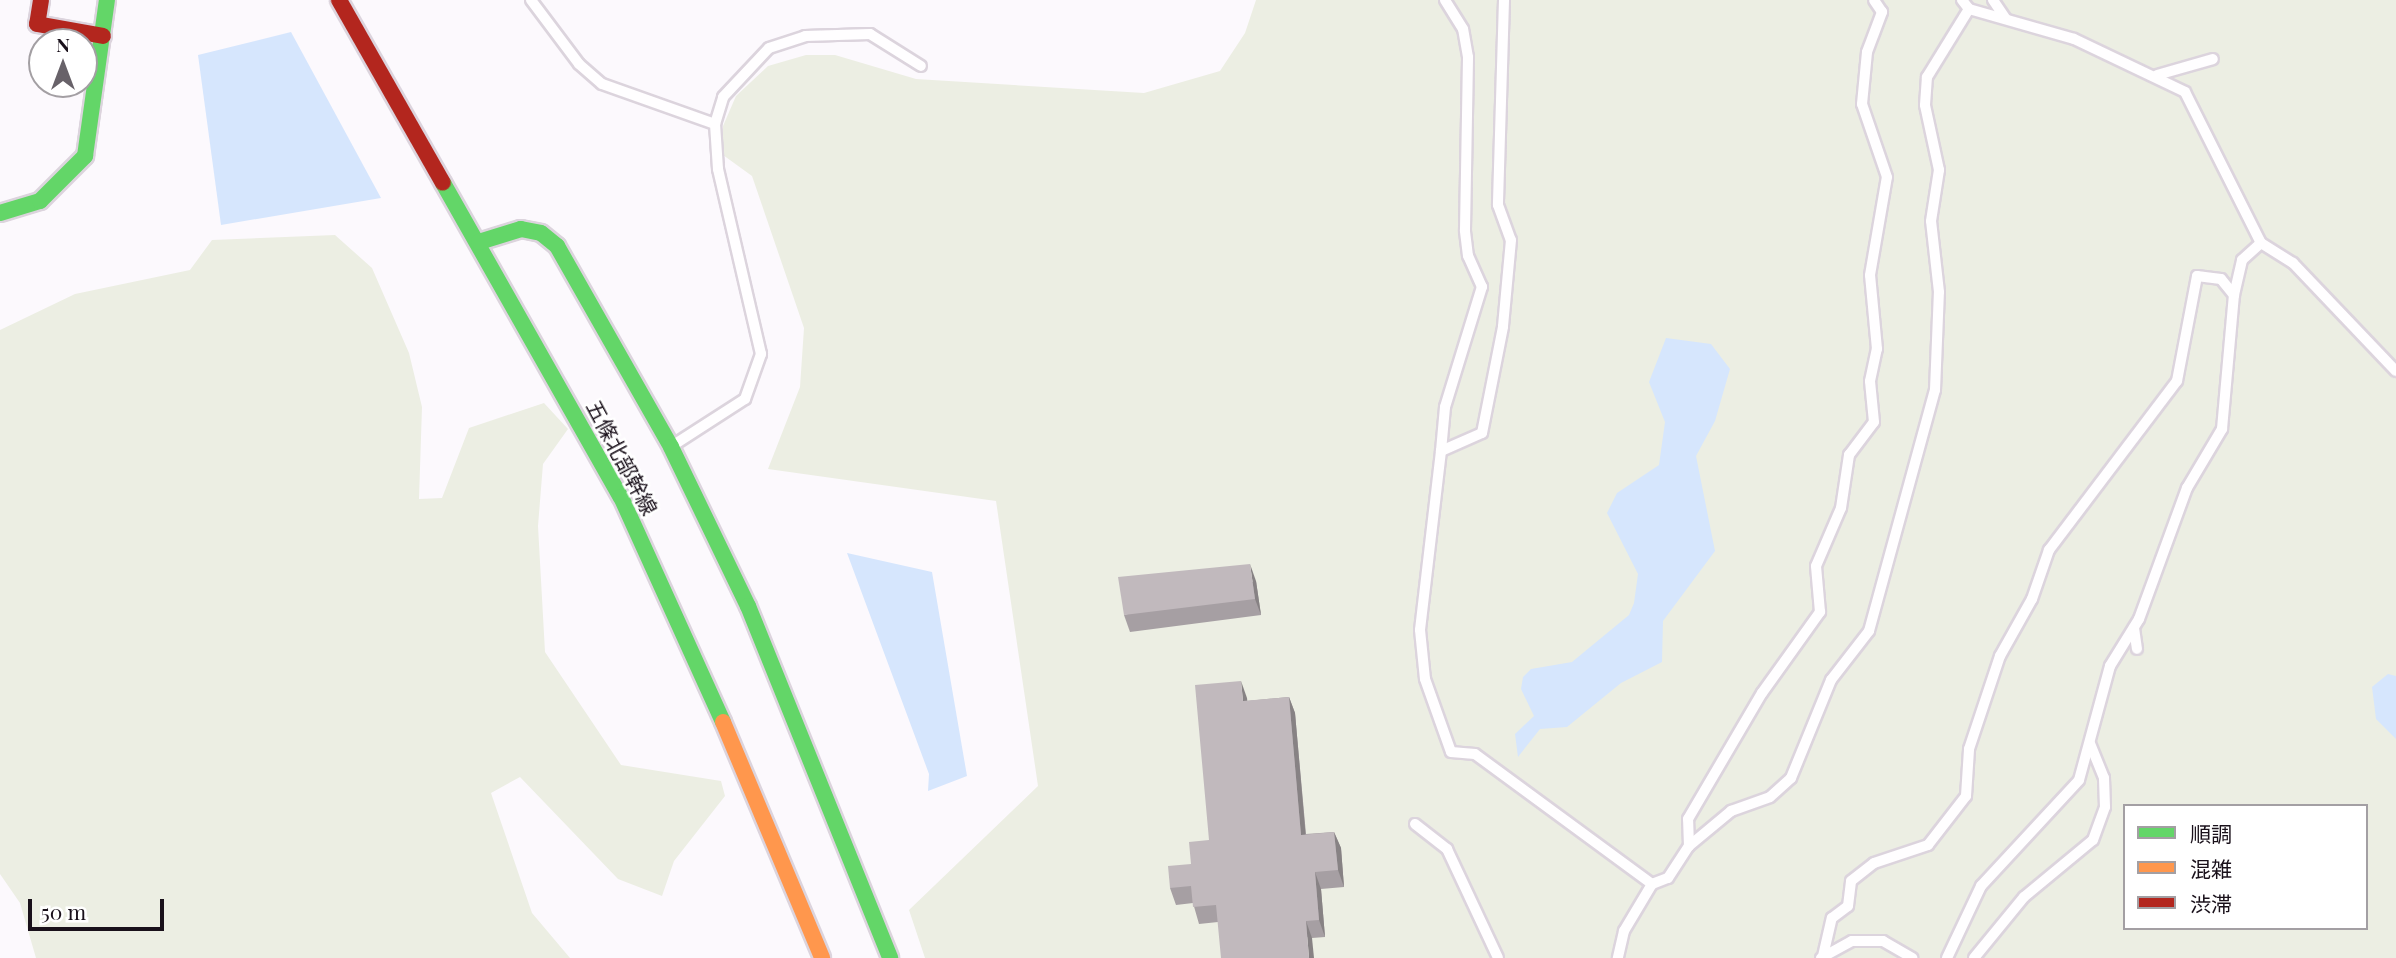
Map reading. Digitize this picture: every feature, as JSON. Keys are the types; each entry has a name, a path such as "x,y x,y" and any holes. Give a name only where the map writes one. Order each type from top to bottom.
{"street":[{"path":"41,0 37,24 103,36"},
{"path":"0,213 40,201 85,156 107,0"},
{"name":"五條北部幹線","path":"339,0 594,443 668,593 822,958"},
{"path":"479,242 521,229 541,233 557,246 671,447 748,606 890,958"}],"lane":[{"path":"531,0 579,64 602,84 715,124"},
{"path":"1445,0 1463,29 1468,57 1465,230 1468,256 1482,287 1446,407 1420,630 1425,679 1451,752 1475,754 1651,884"},
{"path":"1441,451 1482,433 1503,327 1511,240 1498,205 1504,0"},
{"path":"1618,958 1624,931 1651,884 1681,866 1689,846 1688,819 1762,693 1820,612 1816,566 1840,508 1849,455 1874,422 1870,263 1887,177 1862,104 1867,52 1882,12 1874,0"},
{"path":"1993,0 2006,19"},
{"path":"1689,846 1731,811 1770,797 1791,778 1831,680 1869,631 1879,601 1935,390 1939,292 1931,221 1939,170 1925,106 1927,77 1966,4 2157,75 2185,92 2261,243 2293,263 2396,371"},
{"path":"671,447 745,399 761,354 718,169 715,124 737,79 789,39 870,34 921,66"},
{"path":"2157,75 2213,59"},
{"path":"1947,958 1981,886 2067,796 2090,743 2110,666 2134,627 2187,488 2222,429 2234,295 2242,260 2261,243"},
{"path":"1822,957 1832,918 1848,906 1851,881 1874,863 1928,845 1966,796 1969,749 2000,656 2032,599 2049,550 2177,381 2197,276 2221,279 2234,295"},
{"path":"2134,627 2137,649"},
{"path":"1974,958 2024,897 2093,840 2105,807 2104,778 2090,743"},
{"path":"1415,824 1447,849 1498,958"},
{"path":"1822,957 1852,941 1883,941 1913,958"}],"shaded area":[{"path":"1256,0 2396,0 2396,958 925,958 909,910 1038,786 996,501 768,469 800,387 804,328 752,176 723,155 723,126 736,96 768,66 806,55 835,55 916,79 1144,93 1220,71 1245,33"},
{"path":"335,235 372,268 409,353 422,407 419,499 442,498 469,428 544,403 568,429 543,464 538,526 545,652 621,765 721,781 725,796 674,861 662,896 618,879 520,777 491,793 532,913 570,958 36,958 20,903 0,874 0,330 75,294 190,270 212,240"}],"water":[{"path":"291,32 381,198 221,225 198,55"},
{"path":"1666,338 1711,344 1730,369 1715,421 1696,456 1715,551 1663,621 1662,662 1621,683 1567,727 1540,729 1518,757 1515,734 1534,716 1521,689 1523,677 1531,669 1572,662 1629,615 1634,603 1638,574 1607,513 1617,493 1659,465 1665,422 1649,382"},
{"path":"847,553 932,572 967,776 928,791 929,774"},
{"path":"2388,674 2396,676 2396,739 2376,719 2372,687"}],"building":[{"path":"1250,564 1255,599 1124,615 1118,577"},
{"path":"1241,681 1243,701 1289,697 1301,835 1334,832 1338,870 1315,872 1319,920 1306,921 1309,958 1221,958 1216,905 1193,907 1191,886 1170,888 1168,866 1191,864 1189,842 1209,840 1195,685"}],"traffic: fast":[{"path":"0,213 40,201 85,156 107,0"},
{"path":"443,183 621,497 723,722"},
{"path":"479,242 521,229 541,233 557,246 671,447 748,606 890,958"}],"traffic: slow":[{"path":"723,722 822,958"}],"traffic: jam":[{"path":"41,0 37,24 103,36"},
{"path":"339,0 443,183"}]}
